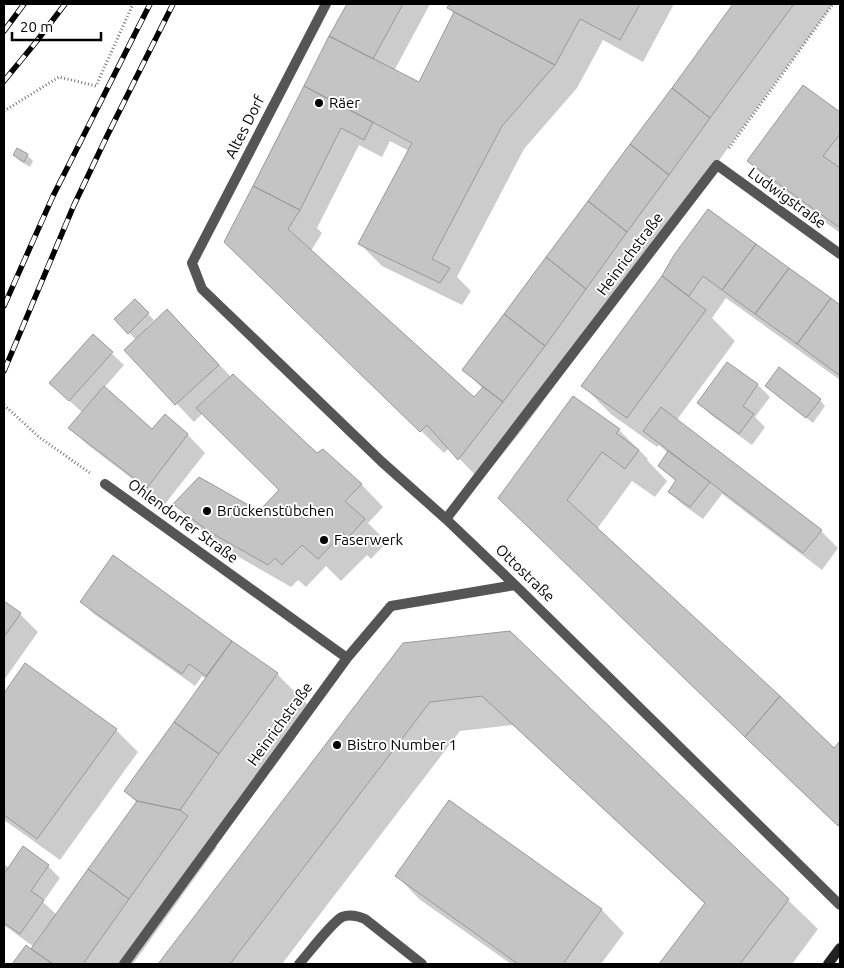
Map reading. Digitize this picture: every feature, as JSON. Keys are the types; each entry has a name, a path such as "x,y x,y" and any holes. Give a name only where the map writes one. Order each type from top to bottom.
{"street":[{"name":"Altes Dorf","path":"192,264 326,4"},
{"name":"Ludwigstraße","path":"717,165 840,254"},
{"name":"Heinrichstraße","path":"446,519 717,165"},
{"name":"Ottostraße","path":"192,264 202,289 382,462 446,519 515,585 840,905"},
{"name":"Ohlendorfer Straße","path":"105,484 346,658"},
{"name":"Heinrichstraße","path":"124,964 346,658 391,606 515,585"},
{"path":"299,964 335,923 344,917 355,915 365,919 422,964"},
{"path":"828,964 840,948"}],"path":[{"path":"4,112 59,77 96,86 133,4"},
{"path":"717,165 833,4"},
{"name":"Ohlendorfer Straße","path":"4,406 39,437 105,484"}],"building":[{"path":"347,4 403,4 373,59 329,36"},
{"path":"449,4 640,4 620,40 580,19 555,65 447,8"},
{"path":"733,4 794,4 710,118 672,88"},
{"path":"454,12 555,65 502,126 432,259 450,268 440,283 358,244 412,143 304,86 329,36 419,82"},
{"path":"803,85 840,112 840,134 823,156 840,168 840,228 747,161"},
{"path":"304,86 373,122 364,140 341,128 300,210 253,186"},
{"path":"672,88 710,118 669,175 630,144"},
{"path":"630,144 669,175 627,232 588,201"},
{"path":"17,148 28,154 24,162 13,155"},
{"path":"253,186 300,210 288,229 474,397 483,387 503,402 458,460 427,425 420,432 224,242"},
{"path":"588,201 627,232 586,289 546,257"},
{"path":"708,209 756,244 722,290 703,276 689,296 662,276 674,255"},
{"path":"756,244 789,268 755,314 722,290"},
{"path":"546,257 586,289 545,346 504,314"},
{"path":"789,268 831,298 797,344 755,314"},
{"path":"662,276 706,310 627,418 581,386"},
{"path":"831,298 840,305 839,375 797,344"},
{"path":"135,299 149,313 128,334 114,319"},
{"path":"167,309 219,365 175,405 124,350"},
{"path":"504,314 545,346 503,402 462,370"},
{"path":"93,334 113,352 69,401 49,383"},
{"path":"727,362 758,384 743,406 754,414 739,434 697,403"},
{"path":"779,367 821,399 806,418 765,386"},
{"path":"233,374 317,453 323,449 362,484 345,501 365,519 348,538 343,533 318,559 302,545 282,565 275,558 268,565 208,531 173,504 199,477 259,511 279,490 196,408"},
{"path":"104,386 152,429 165,414 188,434 147,488 68,428"},
{"path":"573,396 620,429 616,433 639,450 625,469 602,452 567,500 780,696 745,737 498,498"},
{"path":"661,407 822,530 803,553 643,431"},
{"path":"668,451 710,482 690,507 668,492 676,480 658,466"},
{"path":"113,555 232,641 206,676 189,664 182,674 80,602"},
{"path":"4,601 21,613 4,637"},
{"path":"510,631 789,899 740,964 659,964 705,903 482,696 430,702 230,964 158,964 403,643"},
{"path":"232,641 278,673 219,754 174,722"},
{"path":"25,663 117,729 37,839 4,815 4,693"},
{"path":"780,696 834,748 840,741 840,825 837,825 745,737"},
{"path":"174,722 219,754 180,810 137,801 124,791"},
{"path":"449,800 602,909 563,964 518,964 395,876"},
{"path":"137,801 180,810 188,816 129,899 88,869"},
{"path":"23,846 49,865 31,891 44,900 20,934 4,923 4,874"},
{"path":"88,869 129,899 83,964 53,964 31,949"},
{"path":"26,945 31,949 53,964 12,964"}],"railway":[{"path":"4,31 24,4"},
{"path":"4,81 65,4"},
{"path":"4,306 53,196 150,4"},
{"path":"4,371 74,205 173,4"}],"place":[{"name":"Räer","path":"319,103"},
{"name":"Brückenstübchen","path":"207,511"},
{"name":"Faserwerk","path":"324,540"},
{"name":"Bistro Number 1","path":"337,745"}]}
